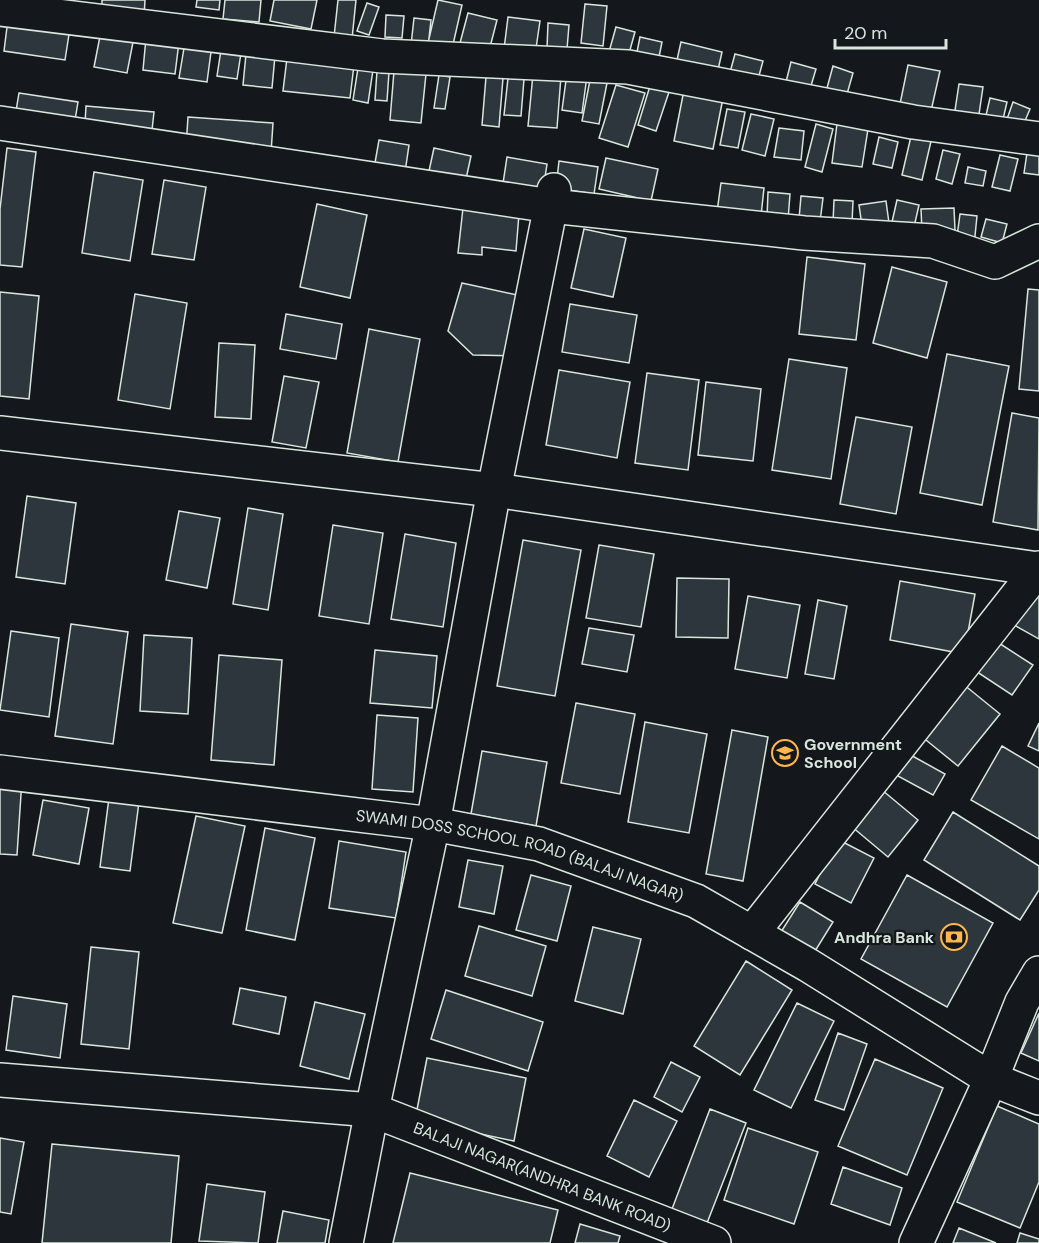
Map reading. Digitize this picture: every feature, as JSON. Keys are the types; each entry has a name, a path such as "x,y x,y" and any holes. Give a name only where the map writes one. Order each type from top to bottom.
{"street":[{"path":"0,9 382,56 628,67 913,122 1039,139"},
{"path":"0,123 804,233 933,242 995,262 1039,241"},
{"path":"346,1243 433,824 494,490 552,198"},
{"path":"0,433 494,490 1038,568 752,933"},
{"name":"SWAMI DOSS SCHOOL ROAD (BALAJI NAGAR)","path":"0,772 433,824 539,844 696,901 992,1079 1039,1098"},
{"path":"916,1243 992,1079 1022,1002 1039,973"},
{"name":"BALAJI NAGAR(ANDHRA BANK ROAD)","path":"0,1080 372,1110 714,1243"}],"building":[{"path":"102,0 145,0 144,17 102,14"},
{"path":"197,0 220,0 219,10 196,7"},
{"path":"225,0 261,0 259,22 223,19"},
{"path":"274,0 317,0 311,29 270,21"},
{"path":"338,0 356,0 352,39 334,37"},
{"path":"438,0 462,5 452,49 428,43"},
{"path":"367,3 379,7 369,35 357,31"},
{"path":"585,4 607,6 603,46 581,43"},
{"path":"468,13 497,20 489,51 460,43"},
{"path":"386,15 404,16 402,38 385,37"},
{"path":"508,17 540,21 534,62 503,57"},
{"path":"414,18 431,20 428,47 411,45"},
{"path":"8,19 70,28 65,60 4,51"},
{"path":"548,23 569,25 567,49 547,48"},
{"path":"616,27 635,32 626,64 607,59"},
{"path":"101,31 134,37 127,73 94,67"},
{"path":"640,37 662,42 658,62 636,57"},
{"path":"146,38 179,42 175,74 143,70"},
{"path":"681,42 722,52 716,79 675,69"},
{"path":"184,48 211,52 207,82 179,78"},
{"path":"221,50 241,53 237,79 217,76"},
{"path":"246,54 275,56 272,88 243,85"},
{"path":"735,54 763,61 757,83 729,76"},
{"path":"287,58 354,65 350,98 283,91"},
{"path":"791,62 816,69 810,89 786,82"},
{"path":"908,65 940,71 931,111 900,104"},
{"path":"833,66 853,73 847,94 827,88"},
{"path":"358,68 373,70 368,103 353,100"},
{"path":"377,71 389,72 387,101 375,100"},
{"path":"394,71 426,74 421,123 390,120"},
{"path":"567,73 587,76 582,113 562,110"},
{"path":"533,74 561,76 557,128 528,126"},
{"path":"439,75 450,77 445,109 434,108"},
{"path":"486,77 503,78 499,127 482,125"},
{"path":"508,78 524,79 521,116 504,115"},
{"path":"590,80 607,83 599,124 582,121"},
{"path":"959,84 983,87 978,121 954,117"},
{"path":"616,85 645,93 628,147 599,138"},
{"path":"650,86 669,92 656,131 638,125"},
{"path":"684,90 723,98 713,149 674,141"},
{"path":"19,93 78,102 75,120 16,111"},
{"path":"990,98 1007,102 1001,128 984,124"},
{"path":"1013,102 1030,109 1022,128 1006,122"},
{"path":"86,106 154,112 152,130 85,124"},
{"path":"727,109 745,112 738,148 720,145"},
{"path":"751,114 774,119 765,156 742,150"},
{"path":"188,117 273,123 271,153 186,147"},
{"path":"816,124 833,129 822,172 805,167"},
{"path":"837,124 868,129 862,167 832,163"},
{"path":"779,128 804,131 801,160 774,157"},
{"path":"912,132 932,137 922,180 902,175"},
{"path":"879,137 898,142 892,168 873,164"},
{"path":"379,140 409,145 404,179 373,174"},
{"path":"7,148 36,152 22,267 0,265 0,209"},
{"path":"434,148 471,156 466,179 429,171"},
{"path":"943,150 960,154 952,184 936,179"},
{"path":"1027,153 1039,154 1039,175 1024,173"},
{"path":"1000,155 1018,159 1010,191 992,187"},
{"path":"507,157 547,164 542,197 502,190"},
{"path":"606,158 658,169 651,201 599,189"},
{"path":"559,161 598,167 594,194 556,188"},
{"path":"968,167 986,171 983,186 965,183"},
{"path":"94,172 143,180 130,261 82,253"},
{"path":"164,180 206,187 194,260 152,254"},
{"path":"721,183 764,188 761,216 717,212"},
{"path":"768,192 790,194 788,220 767,218"},
{"path":"801,196 823,198 820,222 799,219"},
{"path":"834,200 853,201 852,223 833,223"},
{"path":"897,200 919,205 914,227 892,222"},
{"path":"886,201 889,223 862,226 859,205"},
{"path":"317,204 367,215 350,298 300,287"},
{"path":"463,208 519,214 516,251 482,247 482,255 458,253"},
{"path":"954,208 955,230 922,232 921,209"},
{"path":"960,214 977,216 974,246 956,244"},
{"path":"986,219 1007,224 1002,243 981,237"},
{"path":"584,229 626,238 613,297 571,288"},
{"path":"807,257 865,264 856,340 799,334"},
{"path":"892,267 947,282 927,358 873,343"},
{"path":"462,283 522,296 516,356 473,355 448,331"},
{"path":"1028,289 1039,290 1039,391 1019,389"},
{"path":"0,292 39,296 29,399 0,396"},
{"path":"135,294 187,303 170,409 118,400"},
{"path":"570,304 637,315 629,363 562,352"},
{"path":"286,314 342,324 336,359 280,349"},
{"path":"369,329 420,339 398,462 347,453"},
{"path":"219,343 255,345 251,419 215,417"},
{"path":"947,354 1009,366 982,505 920,493"},
{"path":"789,359 847,368 831,479 772,470"},
{"path":"559,370 630,382 617,458 546,445"},
{"path":"647,373 699,380 688,470 635,463"},
{"path":"284,376 319,382 306,448 272,442"},
{"path":"706,382 761,389 753,461 698,455"},
{"path":"1012,413 1039,418 1038,530 993,522"},
{"path":"856,417 912,427 896,514 840,504"},
{"path":"27,496 76,503 65,584 16,577"},
{"path":"248,508 283,514 268,610 233,604"},
{"path":"179,511 220,518 207,588 166,580"},
{"path":"333,525 383,533 369,624 319,616"},
{"path":"405,534 456,543 443,627 391,619"},
{"path":"523,540 581,550 555,696 497,686"},
{"path":"599,545 654,554 641,627 586,618"},
{"path":"677,578 729,579 728,638 676,637"},
{"path":"900,581 975,594 964,654 890,640"},
{"path":"1039,583 1039,639 1014,625"},
{"path":"748,596 800,605 787,678 735,669"},
{"path":"818,600 847,606 834,679 805,674"},
{"path":"71,624 128,632 113,744 55,736"},
{"path":"589,628 634,635 627,672 582,664"},
{"path":"11,631 59,638 49,717 0,710"},
{"path":"144,635 192,638 188,714 140,711"},
{"path":"988,636 1033,665 1012,695 968,666"},
{"path":"375,650 437,656 432,708 370,703"},
{"path":"219,655 282,660 274,765 211,760"},
{"path":"963,684 1000,714 958,766 921,736"},
{"path":"576,703 635,714 620,794 561,783"},
{"path":"377,715 418,718 413,792 372,789"},
{"path":"645,722 707,734 689,833 628,822"},
{"path":"1039,723 1039,751 1028,746"},
{"path":"732,730 768,737 743,881 706,874"},
{"path":"1002,746 1039,768 1039,839 971,800"},
{"path":"482,751 547,762 536,826 471,814"},
{"path":"907,753 945,774 933,795 896,775"},
{"path":"0,778 22,779 17,855 0,854"},
{"path":"876,785 918,820 888,857 845,821"},
{"path":"109,798 139,802 130,871 100,867"},
{"path":"43,800 89,808 79,864 33,855"},
{"path":"953,812 1039,866 1039,890 1020,920 924,860"},
{"path":"196,816 245,826 222,933 173,923"},
{"path":"265,828 315,838 295,940 246,930"},
{"path":"837,839 874,858 851,903 815,884"},
{"path":"339,841 406,852 396,918 329,908"},
{"path":"468,860 503,866 494,914 459,907"},
{"path":"531,875 571,886 557,941 516,930"},
{"path":"907,875 993,923 947,1007 861,959"},
{"path":"800,902 833,922 812,956 779,935"},
{"path":"479,926 546,946 532,996 465,976"},
{"path":"593,927 641,939 623,1014 575,1001"},
{"path":"91,947 139,952 129,1049 81,1044"},
{"path":"746,961 792,990 740,1075 694,1046"},
{"path":"240,988 286,997 279,1034 233,1024"},
{"path":"446,990 543,1022 528,1071 431,1039"},
{"path":"13,996 67,1004 60,1058 6,1050"},
{"path":"315,1002 365,1014 349,1079 300,1066"},
{"path":"797,1003 834,1021 791,1108 754,1090"},
{"path":"1039,1013 1039,1061 1021,1053"},
{"path":"838,1033 867,1044 844,1110 815,1100"},
{"path":"427,1058 526,1078 514,1141 415,1120"},
{"path":"875,1059 943,1088 907,1175 838,1146"},
{"path":"671,1062 700,1077 682,1112 654,1097"},
{"path":"634,1100 677,1121 649,1177 607,1156"},
{"path":"997,1106 1039,1124 1039,1182 1020,1228 957,1202"},
{"path":"710,1109 746,1123 707,1223 672,1209"},
{"path":"748,1128 818,1152 794,1224 724,1200"},
{"path":"0,1138 24,1142 11,1214 0,1212"},
{"path":"52,1144 179,1156 171,1243 42,1243"},
{"path":"843,1167 902,1188 890,1225 831,1204"},
{"path":"410,1173 558,1210 550,1243 393,1243"},
{"path":"207,1184 265,1192 258,1243 199,1241"},
{"path":"283,1211 329,1220 325,1243 277,1243"},
{"path":"580,1224 620,1236 618,1243 575,1243"},
{"path":"959,1228 996,1243 953,1243"},
{"path":"1020,1233 1039,1239 1039,1243 1017,1243"}],"place":[{"name":"Government School","path":"785,753"},
{"name":"Andhra Bank","path":"954,937"}]}
